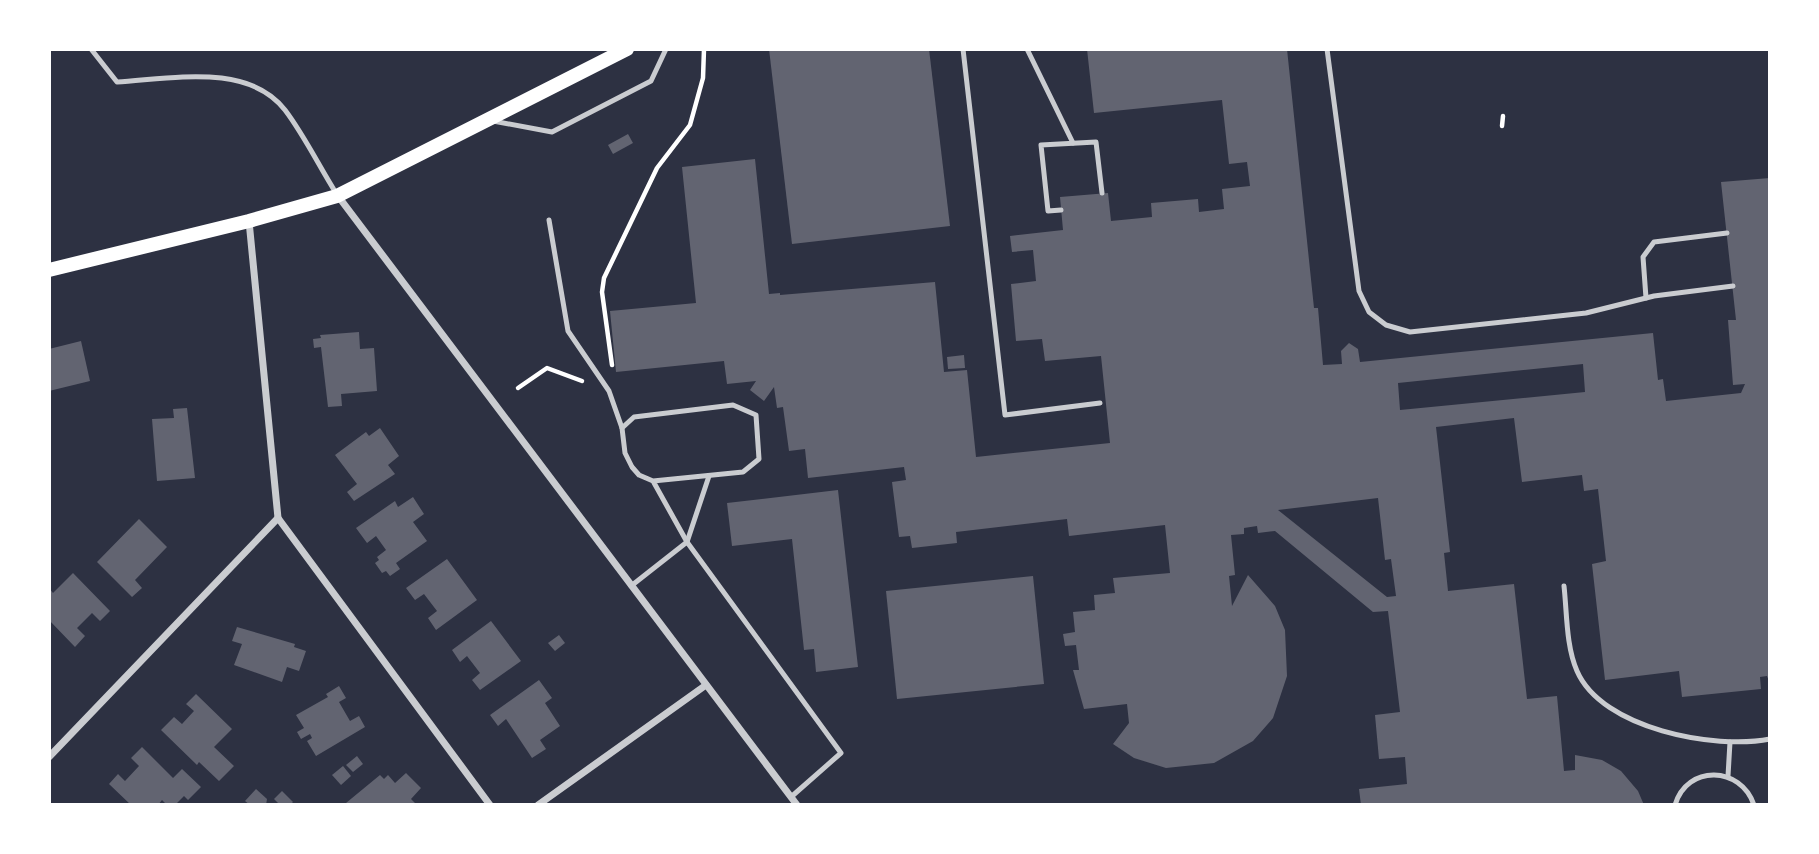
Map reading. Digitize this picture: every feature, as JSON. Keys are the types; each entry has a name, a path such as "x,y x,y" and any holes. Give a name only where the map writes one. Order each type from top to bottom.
{"main road":[{"path":"49,270 249,221 337,196 628,49"}],"street":[{"path":"337,196 797,805"},
{"path":"249,221 278,518 491,805"},
{"path":"49,757 278,518"},
{"path":"538,805 706,685"}],"lane":[{"path":"91,49 117,82 219,77 270,94 285,110 337,196"},
{"path":"488,120 552,132 651,81 666,49"},
{"path":"963,49 1005,415 1100,404"},
{"path":"1027,49 1073,143"},
{"path":"1327,49 1359,291 1369,312 1386,325 1410,332 1442,331 1586,313 1646,298 1734,286"},
{"path":"1061,210 1048,211 1041,145 1096,142 1102,193"},
{"path":"549,220 568,331 609,391 622,428 622,440 632,467 639,475 653,481 743,472 759,459 757,415 733,405 634,417 622,428"},
{"path":"1646,298 1643,257 1654,242 1727,233"},
{"path":"631,586 687,541 709,476"},
{"path":"653,481 687,541 841,753 791,797"},
{"path":"1564,586 1574,664 1587,687 1600,701 1630,717 1690,739 1730,743 1770,739"},
{"path":"1728,776 1730,743"},
{"path":"1675,805 1684,788 1695,778 1709,774 1728,776 1744,786 1754,805"}],"path":[{"path":"518,388 547,368 616,393 602,292 604,278 657,168 690,125 701,87 704,49"},
{"path":"1502,126 1503,116"}],"building":[{"path":"769,49 929,49 950,226 792,244"},
{"path":"1087,49 1287,49 1314,308 1318,308 1323,365 1342,364 1341,351 1349,343 1358,349 1360,362 1653,333 1658,380 1663,379 1666,401 1741,393 1745,384 1733,385 1728,320 1736,320 1721,182 1770,178 1770,684 1767,676 1760,677 1761,689 1682,697 1679,671 1605,680 1592,564 1606,561 1598,489 1584,491 1582,475 1522,482 1514,418 1436,427 1450,552 1444,553 1448,591 1514,584 1527,699 1557,696 1564,771 1575,770 1575,755 1602,760 1621,771 1638,791 1644,805 1361,805 1359,789 1407,784 1405,757 1379,759 1375,715 1400,712 1388,611 1373,612 1275,531 1258,533 1257,526 1244,528 1244,534 1231,535 1235,575 1229,576 1232,606 1248,575 1275,606 1285,630 1287,676 1273,718 1253,741 1214,763 1166,768 1134,758 1113,744 1129,723 1127,704 1084,709 1073,670 1079,670 1076,645 1065,646 1063,634 1075,632 1073,612 1095,610 1094,595 1115,593 1113,578 1170,573 1165,525 1069,536 1067,519 956,532 957,543 912,548 910,536 899,537 892,482 906,480 904,467 808,478 805,449 789,451 783,407 777,408 774,387 764,401 750,390 756,381 727,384 724,361 616,372 610,311 696,303 682,167 755,159 769,294 935,282 944,372 967,370 976,457 1110,443 1101,356 1045,361 1042,339 1016,341 1011,284 1036,281 1033,250 1012,252 1010,236 1063,230 1060,197 1108,193 1111,221 1152,217 1151,203 1198,199 1199,212 1224,209 1222,189 1250,186 1247,162 1229,164 1222,100 1094,113","holes":["1583,364 1585,392 1400,410 1398,383","1378,498 1385,560 1391,559 1396,596 1387,597 1278,510"]},
{"path":"628,134 633,143 613,154 608,145"},
{"path":"359,332 360,349 374,348 377,391 341,394 342,406 328,407 321,347 314,348 313,339 321,338 320,335"},
{"path":"81,341 90,381 49,391 49,349"},
{"path":"964,355 965,368 948,369 947,357"},
{"path":"187,408 195,478 157,481 152,419 174,418 173,409"},
{"path":"380,428 399,456 388,465 395,474 354,501 347,492 357,484 335,455 366,432 369,436"},
{"path":"838,490 858,667 816,672 814,649 804,650 792,539 732,546 727,503"},
{"path":"413,497 424,514 413,522 427,541 396,563 400,569 390,576 386,571 382,573 375,563 379,560 377,557 386,550 376,536 367,543 356,528 395,501 398,507"},
{"path":"139,519 167,547 135,580 142,588 132,597 97,562"},
{"path":"447,559 477,600 436,630 428,618 437,611 424,594 415,600 406,588"},
{"path":"73,573 110,611 100,621 92,613 77,628 85,636 75,647 49,620 49,588 53,593"},
{"path":"1033,576 1044,684 897,699 886,591"},
{"path":"491,621 521,661 480,690 472,680 480,673 467,656 460,662 452,650"},
{"path":"237,627 295,644 294,647 306,651 299,671 287,667 282,682 234,665 242,644 232,641"},
{"path":"559,635 565,643 555,651 548,643"},
{"path":"539,680 552,698 545,703 560,726 540,740 546,749 532,758 506,719 498,726 490,715"},
{"path":"339,686 346,698 339,702 350,721 359,716 365,727 316,756 307,741 312,738 310,734 301,739 297,732 304,728 296,715 328,697 326,694"},
{"path":"196,694 232,729 214,747 234,766 219,781 199,762 197,765 161,730 174,717 182,724 194,711 186,704"},
{"path":"142,747 173,778 182,769 201,787 188,800 184,796 175,805 167,805 162,800 158,805 131,805 109,784 118,774 125,781 139,766 131,758"},
{"path":"357,756 363,764 353,772 346,765"},
{"path":"343,766 351,776 341,785 332,775"},
{"path":"406,773 421,788 411,799 417,805 346,803 380,775 384,779 388,775 395,783"},
{"path":"256,789 267,799 266,805 250,805 245,801"},
{"path":"282,791 293,802 290,805 280,805 274,799"}]}
